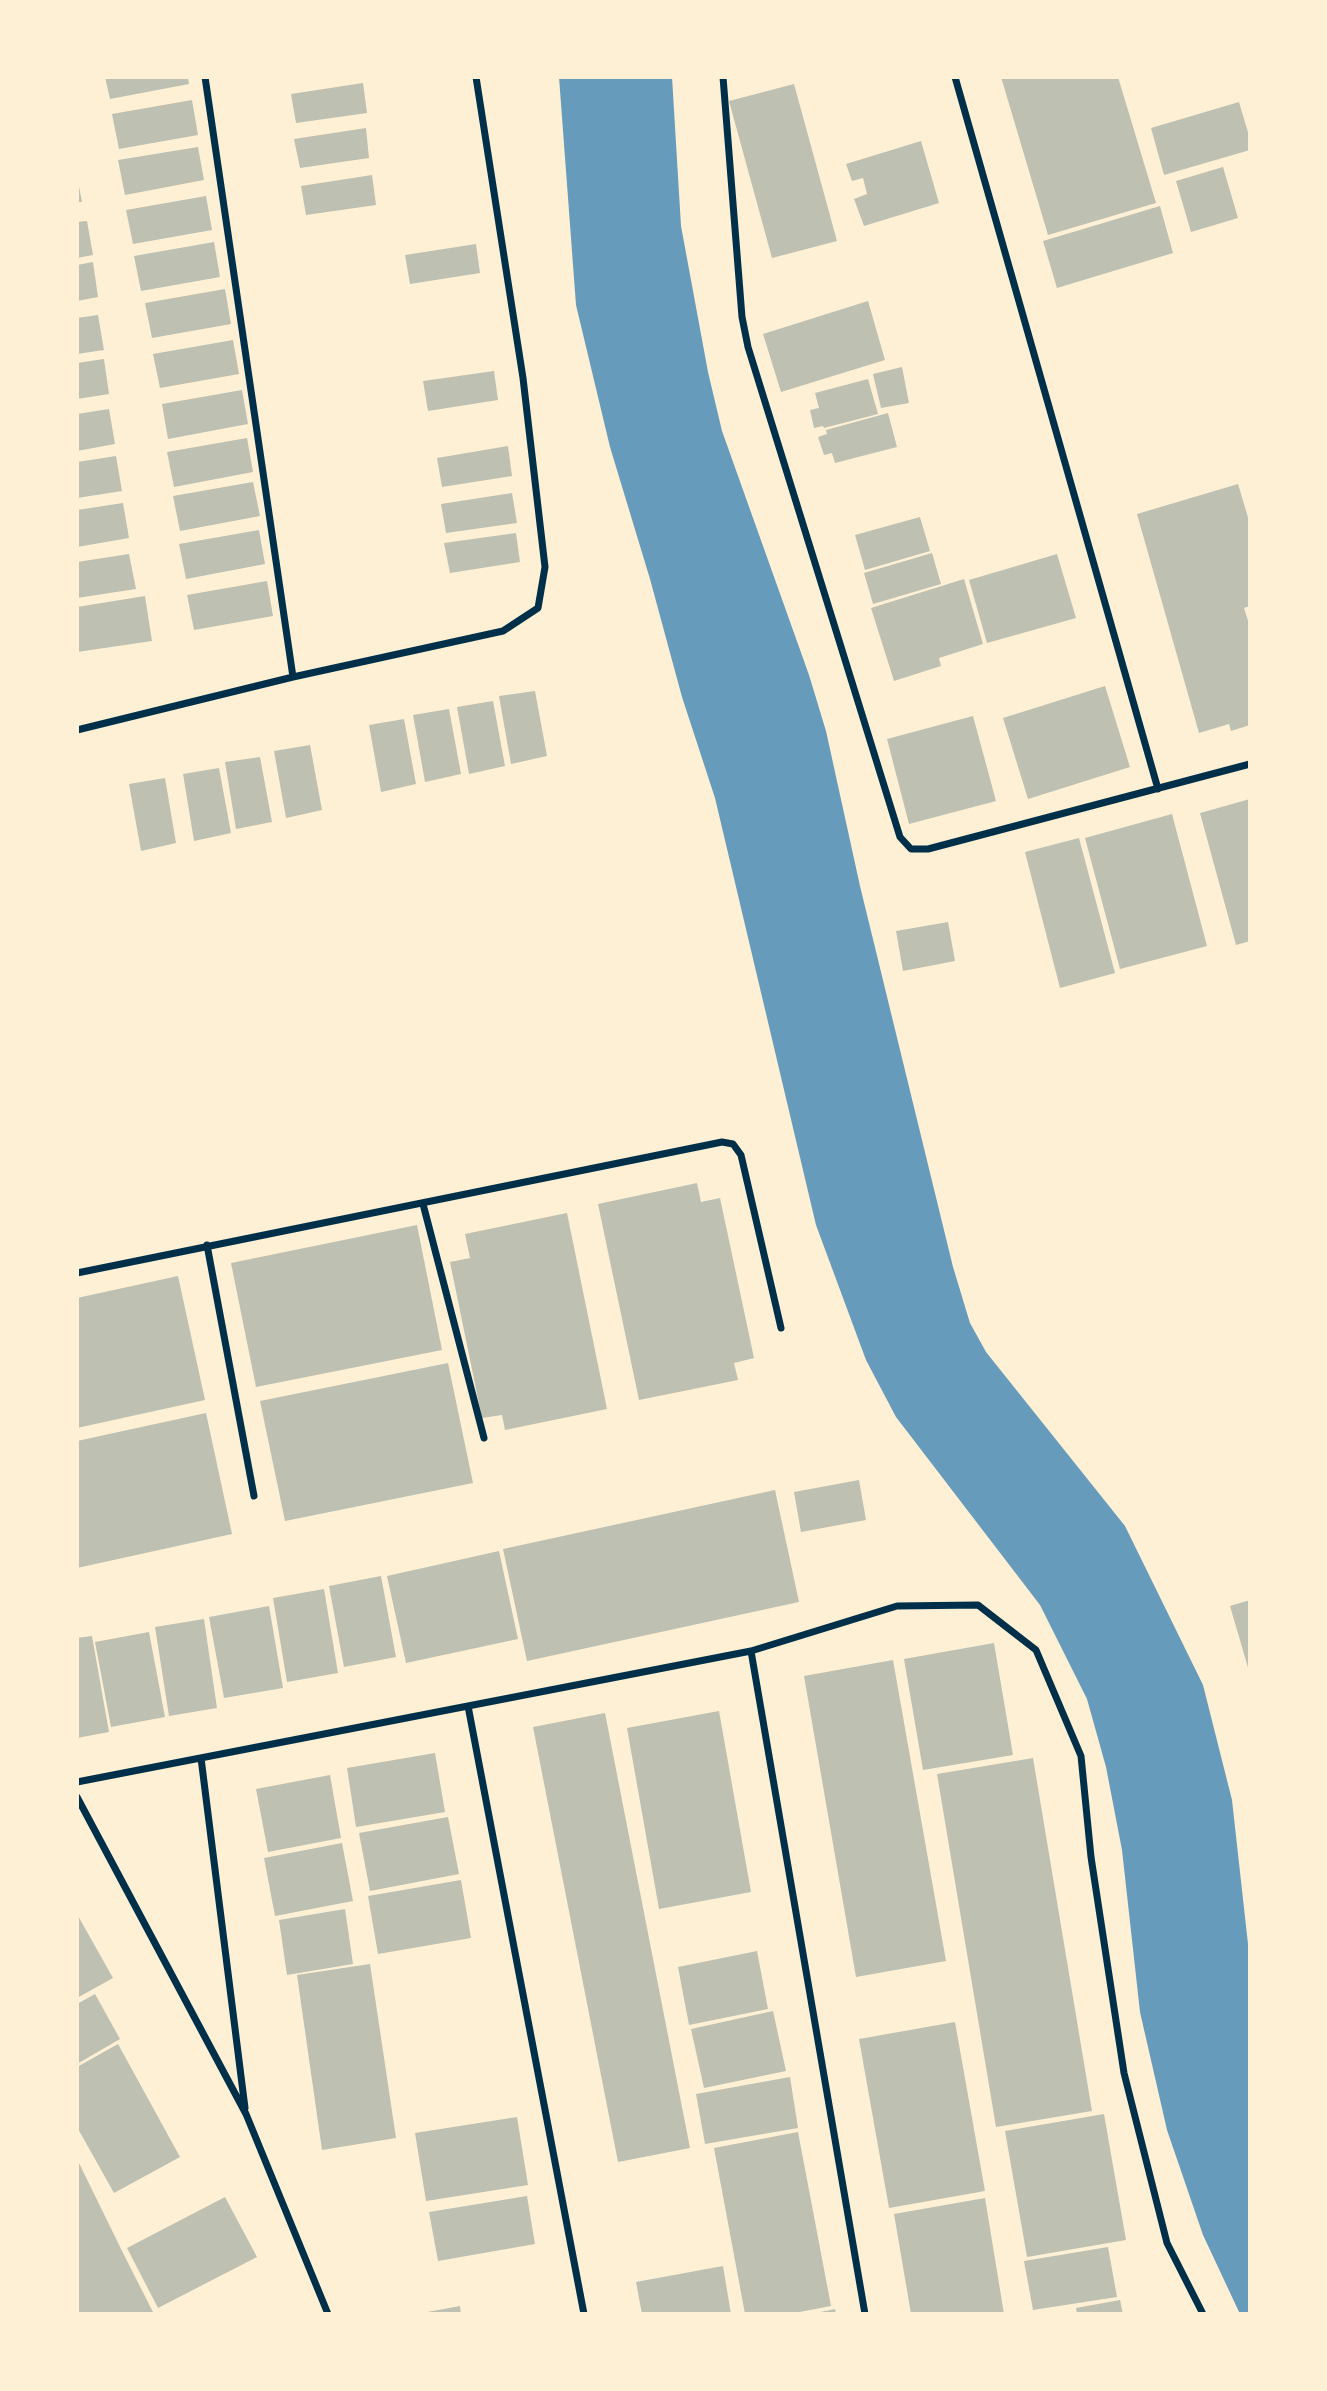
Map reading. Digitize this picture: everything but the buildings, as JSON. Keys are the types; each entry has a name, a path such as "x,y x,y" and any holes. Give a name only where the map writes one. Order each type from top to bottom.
{"street":[{"path":"205,77 293,677"},
{"path":"77,730 293,677 503,631 538,608 545,567 523,378 476,77"},
{"path":"724,77 742,317 748,347 900,837 911,849 928,849 1250,764"},
{"path":"955,77 1158,789"},
{"path":"77,1272 722,1142 733,1144 741,1155 781,1328"},
{"path":"423,1204 484,1438"},
{"path":"207,1245 254,1496"},
{"path":"77,1782 751,1651 897,1606 978,1605 1036,1650 1081,1756 1091,1857 1124,2073 1167,2243 1203,2314"},
{"path":"751,1651 865,2314"},
{"path":"468,1706 584,2314"},
{"path":"201,1758 246,2114"},
{"path":"77,1797 246,2114 328,2314"}],"water":[{"path":"559,77 672,77 681,226 708,372 722,431 809,675 826,731 860,886 953,1267 970,1323 986,1352 1125,1526 1203,1685 1232,1800 1250,1962 1250,2314 1240,2314 1203,2235 1167,2130 1140,2012 1122,1850 1106,1767 1087,1699 1040,1605 896,1417 866,1360 816,1225 715,798 682,697 610,447 576,305"}]}
